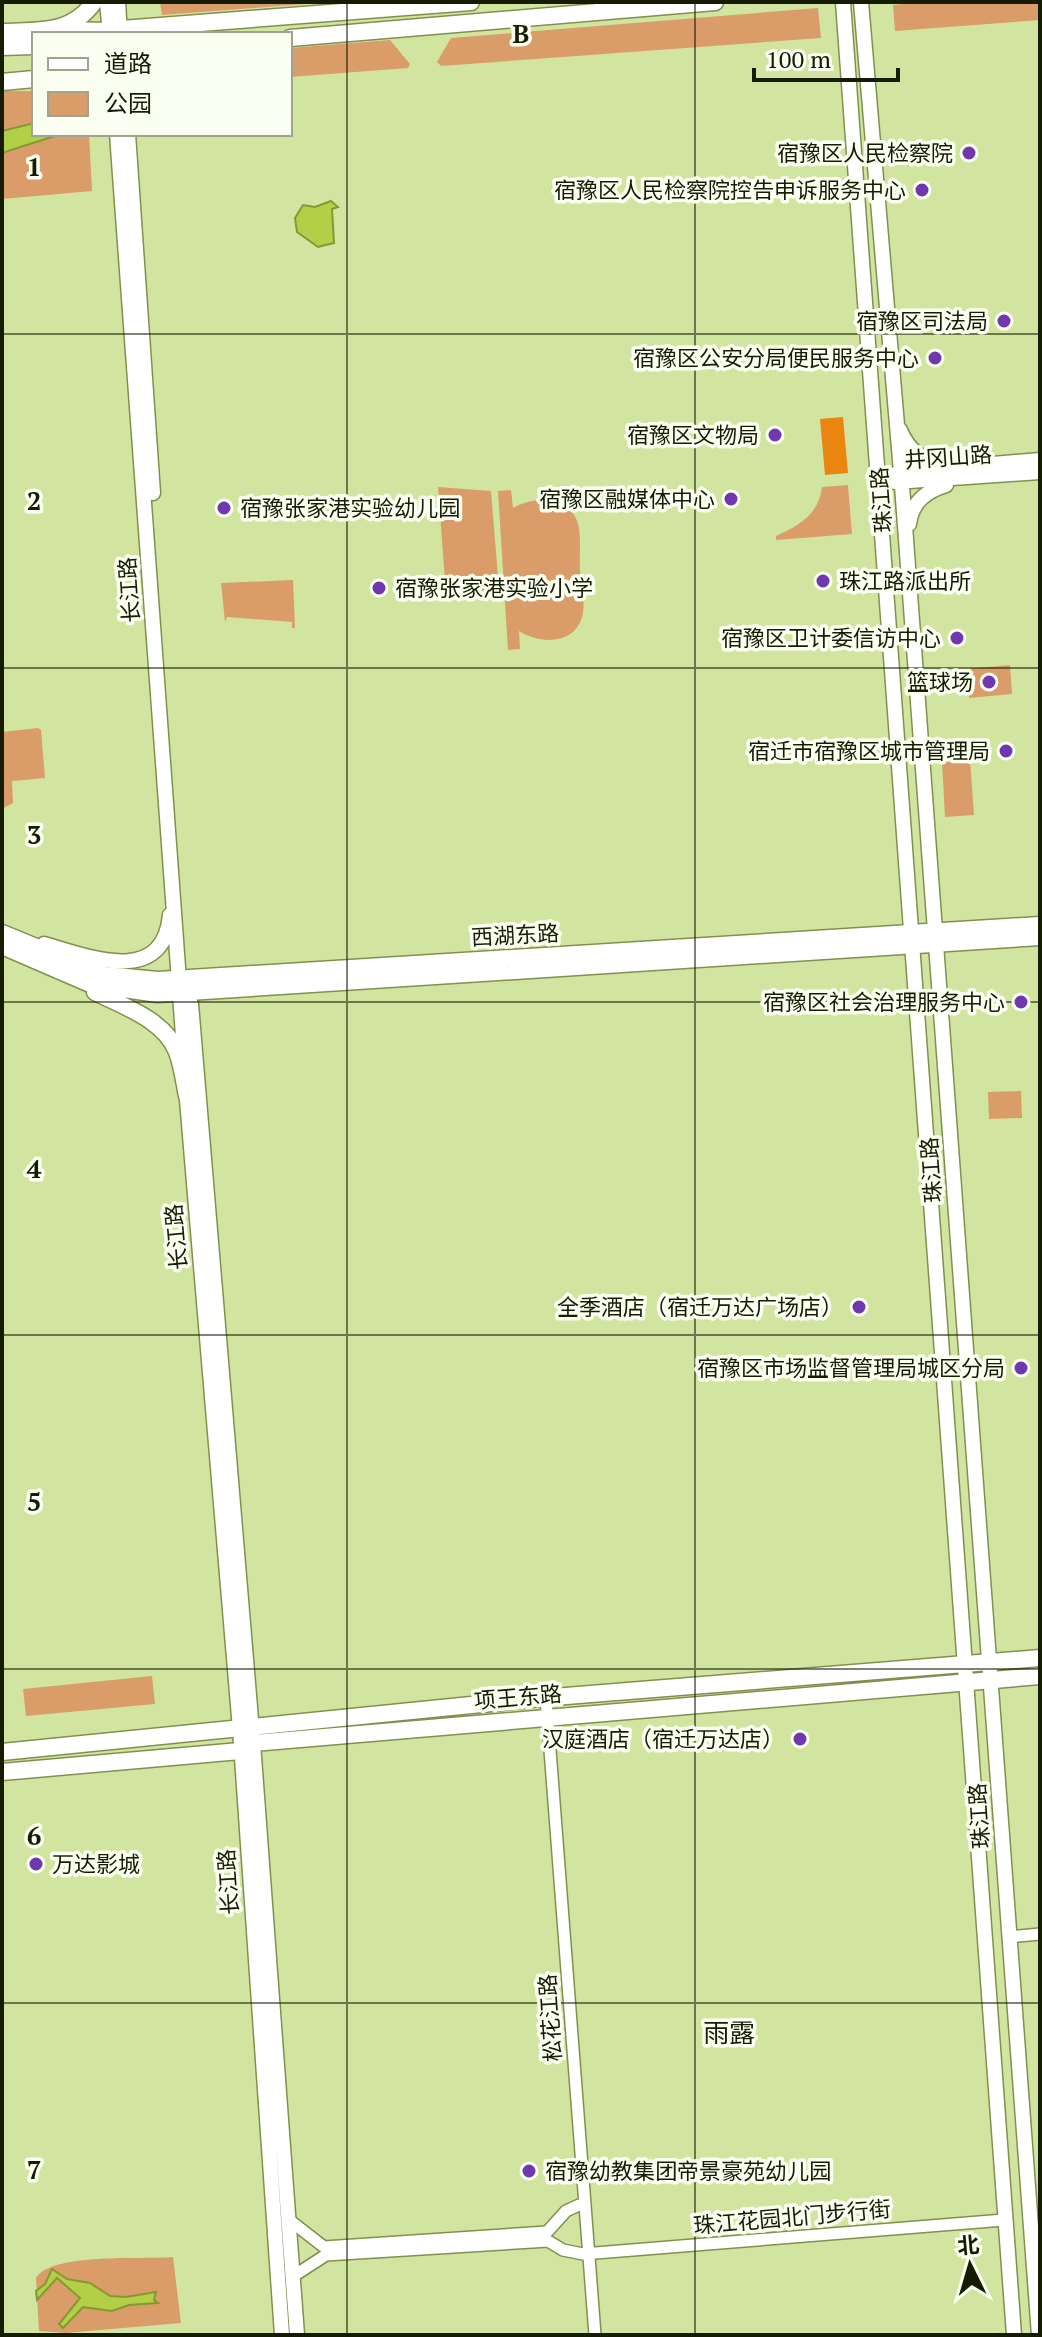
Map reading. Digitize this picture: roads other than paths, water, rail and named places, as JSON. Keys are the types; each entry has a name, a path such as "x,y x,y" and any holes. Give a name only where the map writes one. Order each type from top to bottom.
{"main road":[{"path":"2,32 63,29 79,20 94,2"},
{"path":"111,32 471,2"},
{"path":"292,38 715,2"},
{"path":"2,47 32,46"},
{"path":"2,57 32,56"},
{"path":"2,82 32,79"},
{"name":"西湖东路","path":"8,950 109,989 913,940 1040,925"},
{"name":"西湖东路","path":"2,932 104,975 185,986"},
{"name":"西湖东路","path":"936,938 1040,937"},
{"path":"8,950 140,1014 160,1029 176,1050 187,1096"},
{"name":"项王东路","path":"2,1772 543,1698 1040,1658"},
{"name":"项王东路","path":"2,1752 545,1717 1040,1676"}],"street":[{"path":"107,2 111,32"},
{"path":"111,32 118,2"},
{"name":"珠江路","path":"843,2 1014,2335"},
{"name":"珠江路","path":"861,2 902,478 1009,1937 1036,2238 1039,2335"},
{"path":"63,29 111,32"},
{"name":"长江路","path":"117,136 172,871 185,986 187,1096 297,2335"},
{"name":"长江路","path":"128,136 185,986 246,1738 282,2335"},
{"path":"897,424 908,446 929,460 997,470"},
{"name":"井冈山路","path":"997,470 1040,460"},
{"path":"907,545 910,515 926,492 997,470"},
{"name":"井冈山路","path":"879,480 997,470 1040,472"},
{"path":"2,932 107,962 144,957 157,947 167,933 172,871"},
{"name":"松花江路","path":"543,1698 592,2335"},
{"name":"松花江路","path":"545,1717 579,2205 586,2254"},
{"path":"1009,1937 1040,1934"},
{"path":"288,2219 324,2247 547,2232 566,2211 579,2205"},
{"name":"珠江花园北门步行街","path":"586,2254 1004,2220"},
{"path":"292,2277 326,2255 548,2241 567,2252 586,2254"}],"place":[{"name":"宿豫区人民检察院","path":"969,153"},
{"name":"宿豫区人民检察院控告申诉服务中心","path":"922,190"},
{"name":"宿豫区司法局","path":"1004,321"},
{"name":"宿豫区公安分局便民服务中心","path":"935,358"},
{"name":"宿豫区文物局","path":"775,435"},
{"name":"宿豫区融媒体中心","path":"731,499"},
{"name":"宿豫张家港实验幼儿园","path":"224,508"},
{"name":"珠江路派出所","path":"823,581"},
{"name":"宿豫张家港实验小学","path":"379,588"},
{"name":"宿豫区卫计委信访中心","path":"957,638"},
{"name":"篮球场","path":"989,682"},
{"name":"宿迁市宿豫区城市管理局","path":"1006,751"},
{"name":"宿豫区社会治理服务中心","path":"1021,1002"},
{"name":"全季酒店（宿迁万达广场店）","path":"859,1307"},
{"name":"宿豫区市场监督管理局城区分局","path":"1021,1368"},
{"name":"汉庭酒店（宿迁万达店）","path":"800,1739"},
{"name":"万达影城","path":"36,1864"},
{"name":"宿豫幼教集团帝景豪苑幼儿园","path":"529,2171"}],"district":[{"name":"雨露","path":"729,2033"}]}
